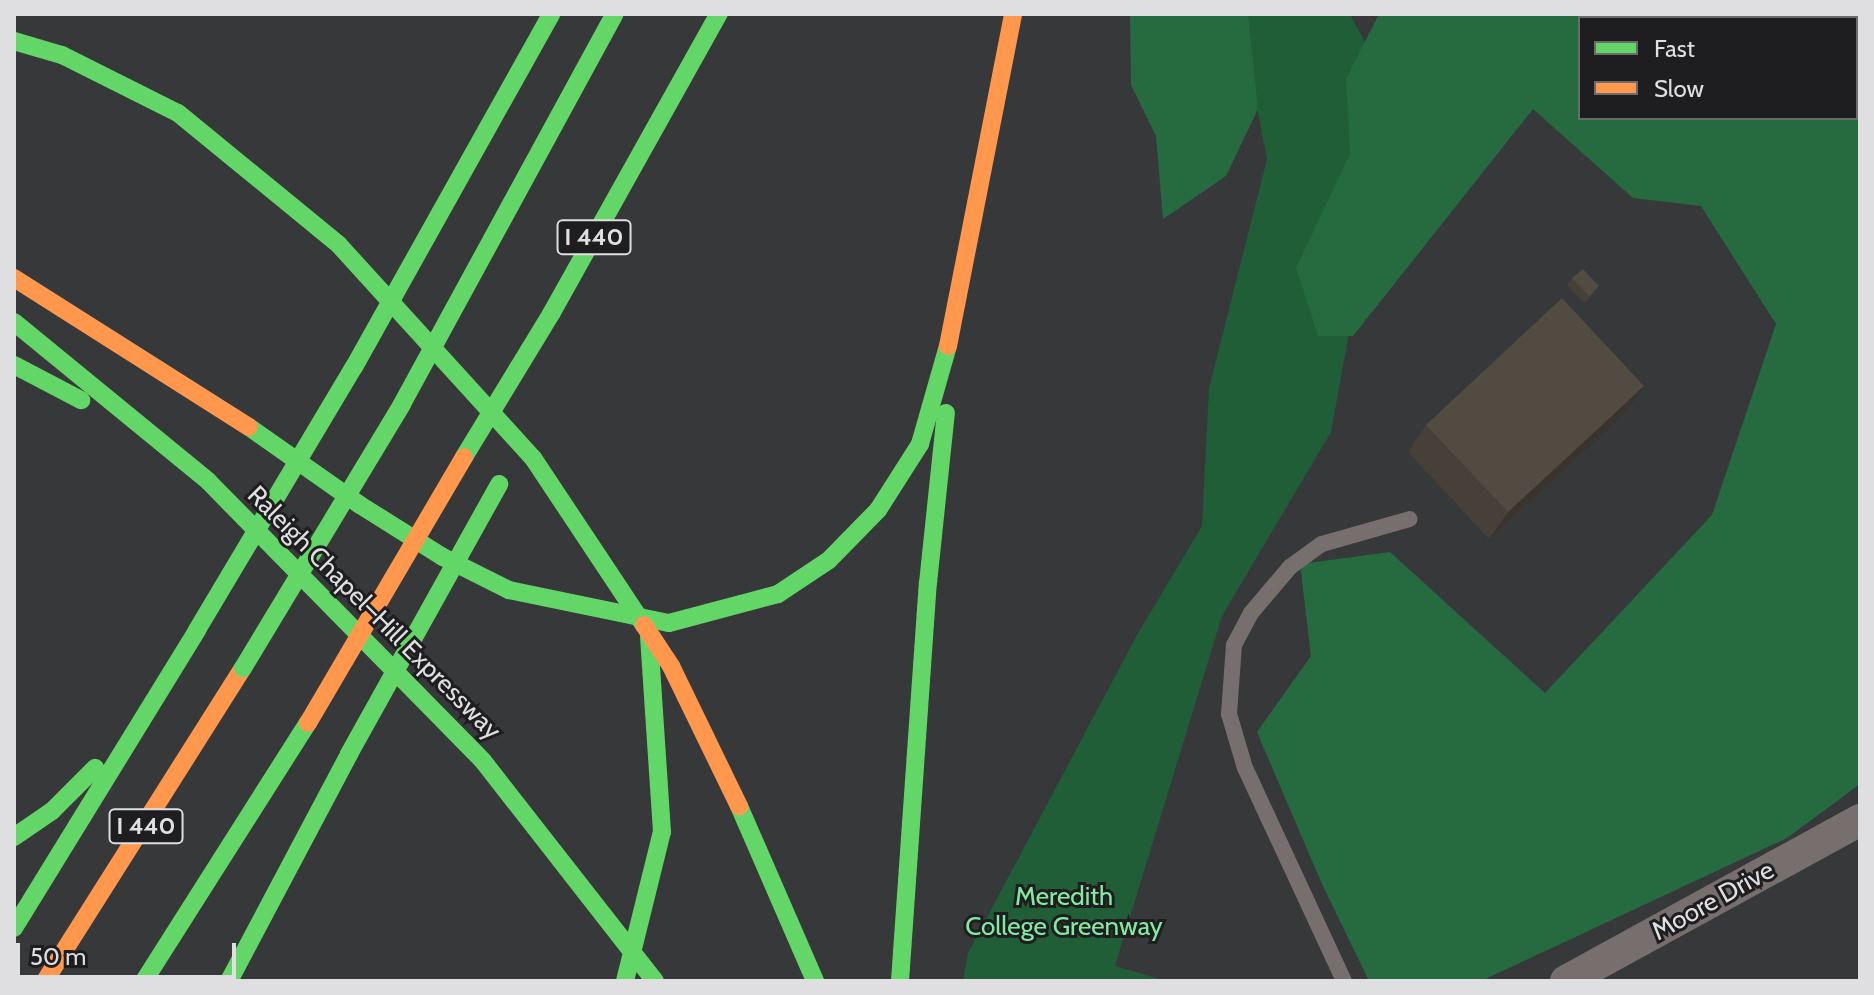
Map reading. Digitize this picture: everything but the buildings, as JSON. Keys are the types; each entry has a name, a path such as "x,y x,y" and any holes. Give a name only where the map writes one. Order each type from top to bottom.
{"highway":[{"path":"14,928 170,676 354,367 551,14"},
{"name":"I 440","path":"45,981 243,668 402,404 615,14"},
{"name":"I 440","path":"144,981 308,723 551,314 719,14"},
{"path":"900,981 928,583 957,316 1013,14"},
{"path":"60,33 178,113 339,245 420,329 533,458 649,630 739,806 815,981"},
{"path":"14,41 39,47 178,113"},
{"path":"14,278 443,557 509,590 669,623 778,594 829,560 878,510 920,444 957,316"},
{"path":"530,385 551,314"},
{"name":"Raleigh Chapel–Hill Expressway","path":"14,322 208,481 483,761 655,981"},
{"path":"14,365 58,385 208,481"},
{"path":"229,981 503,470 521,413"},
{"path":"625,981 662,832 660,752 648,670 649,630"},
{"path":"14,837 52,811 92,771 170,676"}],"street":[{"name":"Moore Drive","path":"1566,981 1860,820"}],"lane":[{"path":"1344,981 1245,768 1229,714 1234,645 1251,613 1290,567 1322,544 1410,519"}],"green space":[{"path":"1130,14 1248,14 1258,109 1226,176 1163,219 1156,136 1131,85"},
{"name":"Meredith College Greenway","path":"1239,14 1350,14 1373,58 1351,322 1331,432 1222,616 1115,966 1167,981 963,981 968,953 1137,635 1202,526 1209,388 1267,159"},
{"path":"1379,14 1860,14 1860,784 1787,838 1481,981 1369,981 1322,884 1257,732 1311,656 1300,564 1390,552 1545,693 1712,515 1776,324 1701,206 1633,198 1533,109 1353,336 1318,336 1296,268 1350,154 1346,79"}],"traffic: fast":[{"path":"354,367 551,14"},
{"path":"402,404 615,14"},
{"path":"464,457 551,314 719,14"},
{"path":"14,41 62,55 178,113"},
{"path":"178,113 339,245 533,458 644,625"},
{"path":"14,322 208,481 483,761 655,981"},
{"path":"249,427 360,505 443,557 509,590 669,623 778,594 829,560 878,510 920,444 948,346"},
{"path":"14,365 81,400"},
{"path":"197,630 354,367"},
{"path":"243,668 402,404"},
{"path":"900,981 928,583 946,413"},
{"path":"349,754 499,484"},
{"path":"14,928 197,630"},
{"path":"625,981 662,832 649,637"},
{"path":"144,981 308,723"},
{"path":"229,981 349,754"},
{"path":"14,837 52,811 95,768"},
{"path":"739,806 815,981"}],"traffic: slow":[{"path":"948,346 1013,14"},
{"path":"14,278 249,427"},
{"path":"308,723 464,457"},
{"path":"644,625 671,666 739,806"},
{"path":"45,981 243,668"}]}
